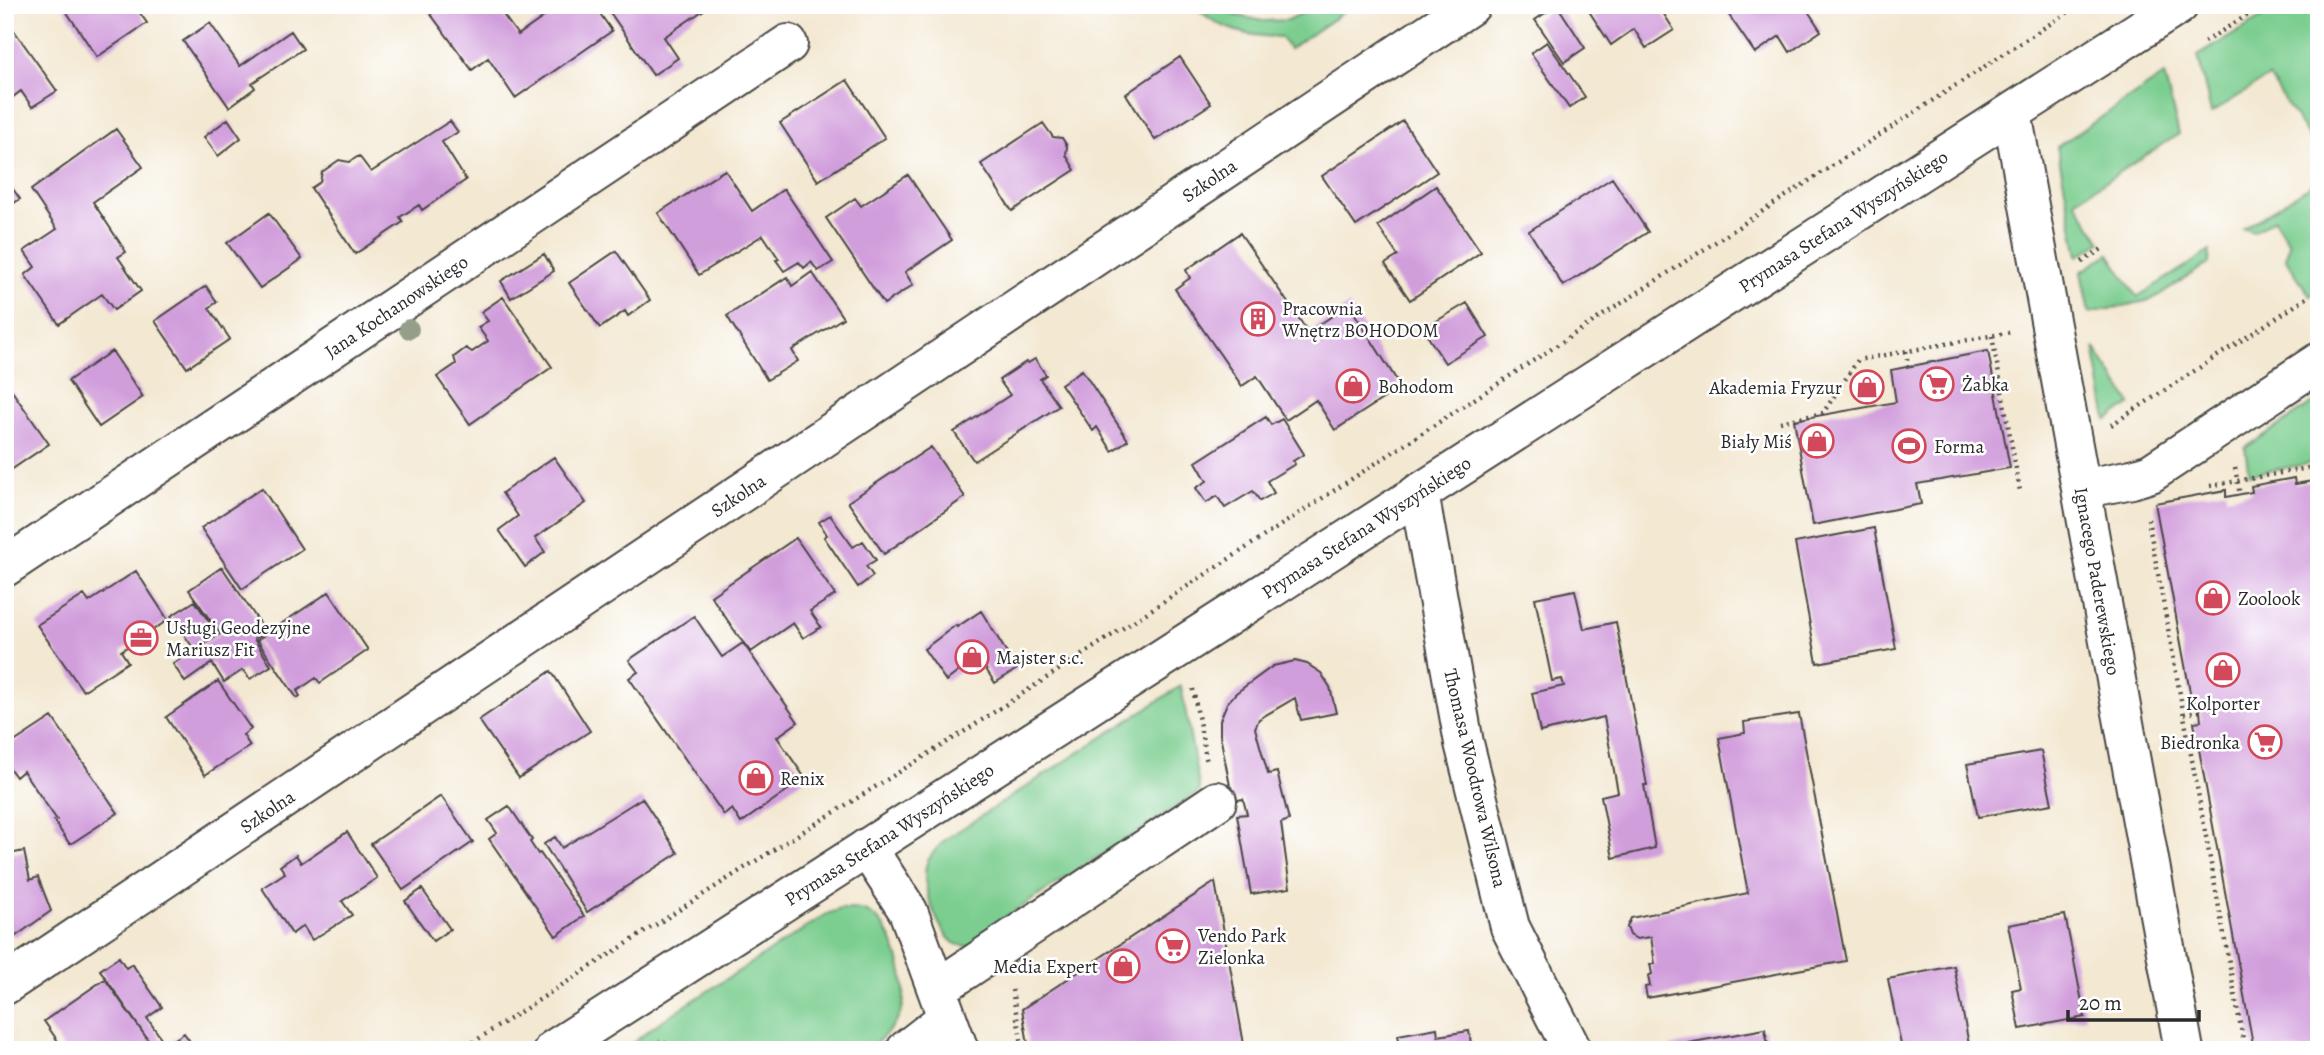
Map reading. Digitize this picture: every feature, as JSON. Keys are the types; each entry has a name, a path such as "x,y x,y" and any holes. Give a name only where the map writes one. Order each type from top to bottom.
{"street":[{"name":"Szkolna","path":"5,985 1471,5"},
{"name":"Prymasa Stefana Wyszyńskiego","path":"553,1050 2179,5"},
{"name":"Jana Kochanowskiego","path":"5,567 788,44"},
{"name":"Ignacego Paderewskiego","path":"2012,113 2184,1050"},
{"path":"2081,489 2151,473 2319,362"},
{"name":"Thomasa Woodrowa Wilsona","path":"1419,493 1464,743 1510,927 1572,1050"},
{"path":"906,1050 948,1019 1004,944 1216,802"},
{"path":"867,848 908,911 948,1019"}],"path":[{"path":"461,1050 746,867 962,733 2079,5"},
{"path":"2073,268 2105,247"},
{"path":"2103,430 2310,296"},
{"path":"1780,422 1823,413 1858,360 2051,325"},
{"path":"1992,336 2020,491"},
{"path":"1906,351 1908,366"},
{"path":"2197,488 2319,466"},
{"path":"2140,476 2245,1050"},
{"path":"1192,680 1216,802"},
{"path":"2184,714 2200,711"},
{"path":"1004,944 1023,1050"},
{"path":"647,1050 663,1040 669,1050"}],"green space":[{"path":"1193,5 1216,5 1234,15 1263,21 1288,20 1319,5 1354,5 1289,49 1281,37 1233,30 1212,20"},
{"path":"2282,5 2316,5 2319,10 2319,153 2269,77 2211,113 2198,56"},
{"path":"2164,75 2179,134 2075,201 2101,242 2078,256 2057,147"},
{"path":"2319,180 2319,290 2310,296 2286,259 2289,243 2274,219 2254,232 2243,229"},
{"path":"2210,251 2209,263 2151,300 2089,313 2081,272 2109,254 2137,297"},
{"path":"2094,347 2131,404 2107,420"},
{"path":"2318,400 2319,462 2249,474 2245,448"},
{"path":"1181,686 1200,791 1001,920 970,946 954,943 942,929 928,896 926,866 937,848 946,839"},
{"path":"841,909 864,911 880,922 893,944 902,972 902,1009 888,1032 868,1050 624,1050 657,1024 827,914"}],"building":[{"path":"62,5 134,5 147,23 97,57"},
{"path":"424,5 496,5 518,35 561,5 594,5 612,31 515,98 488,58 472,70"},
{"path":"605,5 711,5 664,37 678,58 653,75"},
{"path":"1557,5 1585,48 1564,62 1535,20"},
{"path":"1585,5 1658,5 1674,30 1646,48 1634,29 1611,45"},
{"path":"1722,5 1804,5 1821,31 1790,52 1780,36 1755,53"},
{"path":"210,23 240,66 291,31 303,49 252,83 255,88 229,107 183,41"},
{"path":"13,29 57,91 32,107 21,91 5,103 5,34"},
{"path":"1547,42 1585,97 1569,108 1531,53"},
{"path":"1180,57 1211,104 1155,140 1126,94"},
{"path":"847,80 885,138 818,181 780,123"},
{"path":"228,119 241,138 218,156 204,137"},
{"path":"450,121 458,132 442,142 466,180 422,210 419,205 400,217 403,222 355,254 311,188 320,182 322,172 339,160 349,162 359,156 371,172"},
{"path":"1403,121 1437,172 1356,226 1322,176"},
{"path":"1043,123 1053,137 1062,138 1067,146 1066,155 1075,170 1012,211 981,164"},
{"path":"116,129 143,167 93,202 126,252 118,257 141,291 114,310 102,294 59,324 25,275 35,267 24,251 57,229 31,190"},
{"path":"725,170 752,211 784,189 833,262 818,271 811,262 804,268 799,262 784,271 763,235 699,275 658,213"},
{"path":"908,175 952,240 905,272 913,285 884,304 826,218 855,198 861,206"},
{"path":"5,178 20,199 5,209"},
{"path":"1612,178 1648,232 1563,286 1529,231"},
{"path":"1436,186 1481,252 1410,300 1385,264 1398,256 1378,226"},
{"path":"269,213 302,259 260,288 227,243"},
{"name":"Pracownia Wnętrz BOHODOM","path":"1240,233 1308,332 1349,305 1401,387 1335,430 1316,400 1286,420 1257,376 1242,386 1175,289 1190,278 1186,270"},
{"path":"616,251 650,300 628,316 625,311 600,328 569,283"},
{"path":"544,254 554,271 511,298 501,281"},
{"path":"812,272 843,318 792,350 798,361 767,380 727,316 787,277 792,286"},
{"path":"206,286 217,302 209,308 230,339 187,368 155,321"},
{"path":"503,297 552,367 470,424 437,377 456,364 454,357 466,348 472,352 488,341 478,327 488,321 481,312"},
{"path":"1467,303 1488,337 1445,363 1423,329"},
{"path":"112,351 143,397 99,427 68,381"},
{"path":"1988,351 2010,468 1917,484 1921,504 1813,525 1794,420 1896,402 1891,370"},
{"path":"1035,359 1046,375 1040,379 1059,406 974,461 954,432 1010,395 999,380"},
{"path":"1082,370 1128,440 1112,451 1097,427 1093,431 1061,384"},
{"path":"5,381 49,444 5,474"},
{"path":"1266,417 1271,425 1282,419 1304,454 1293,461 1295,464 1267,481 1274,493 1260,501 1253,491 1225,508 1217,496 1206,503 1196,488 1207,481 1196,462"},
{"path":"931,447 965,497 884,554 848,502"},
{"path":"554,457 586,503 535,538 545,552 525,567 499,530 518,516 502,493"},
{"path":"2294,478 2295,484 2319,480 2319,1050 2254,1050 2194,722 2201,721 2200,711 2198,702 2192,703 2155,503 2226,490 2226,497 2252,492 2251,486"},
{"path":"262,488 302,549 242,589 201,528"},
{"path":"830,515 853,547 863,541 876,560 866,566 873,576 858,587 824,537 827,535 819,522"},
{"path":"1874,528 1896,649 1817,663 1795,543"},
{"path":"796,538 835,595 810,611 821,627 803,638 793,623 751,652 711,596"},
{"path":"222,567 265,631 254,639 271,666 250,679 243,670 224,682 212,663 185,682 173,664 220,634 189,590"},
{"path":"136,571 168,620 121,651 128,662 83,691 37,625 84,595 89,602"},
{"path":"1575,590 1584,629 1616,622 1647,785 1644,785 1655,848 1613,858 1601,796 1618,792 1604,717 1540,732 1532,693 1564,686 1562,679 1552,681 1535,598"},
{"path":"329,592 368,650 320,683 316,678 297,691 300,696 297,698 257,640"},
{"path":"195,601 217,634 194,649 171,616"},
{"path":"981,611 1017,669 995,683 978,657 946,681 924,649 956,625 957,627"},
{"path":"694,616 722,657 743,643 798,722 777,737 805,778 741,823 732,809 724,815 629,678 638,672 629,660"},
{"path":"1295,661 1307,664 1321,673 1330,687 1336,713 1301,720 1295,698 1259,719 1255,728 1268,774 1277,772 1289,820 1281,823 1290,888 1251,894 1237,815 1247,814 1243,799 1233,801 1220,735 1220,720 1227,703 1236,693 1273,666"},
{"path":"551,671 590,731 519,778 479,720"},
{"path":"218,681 251,729 243,735 250,746 205,775 166,717"},
{"path":"1799,714 1846,961 1647,998 1645,987 1650,986 1650,964 1655,964 1651,937 1637,939 1630,935 1627,927 1631,918 1748,893 1719,738 1745,733 1744,722"},
{"path":"52,717 118,813 72,843 69,843 54,821 57,820 23,771 16,777 5,762 5,748"},
{"path":"2041,751 2052,804 1978,817 1967,764"},
{"path":"441,796 473,842 403,890 371,844"},
{"path":"642,798 678,853 587,912 544,844 555,837 562,848"},
{"path":"509,806 532,840 530,842 538,854 540,853 584,916 556,936 489,839 497,833 488,820"},
{"path":"347,832 377,878 342,901 352,915 312,940 303,926 292,934 262,888 285,873 280,866 296,855 301,863"},
{"path":"24,851 30,880 38,877 51,911 16,936 5,933 5,855"},
{"name":"Vendo Park Zielonka","path":"1215,882 1245,1050 1029,1050 1022,1009"},
{"path":"422,889 450,929 433,941 405,901"},
{"path":"2065,915 2085,1017 2020,1029 2012,990 2021,988 2008,925"},
{"path":"119,957 126,968 132,964 162,1007 147,1018 166,1045 184,1033 196,1050 64,1050 44,1021 105,979 150,1043 100,970"},
{"path":"1954,966 1970,1050 1902,1050 1888,979"},
{"path":"1437,1028 1438,1036 1469,1031 1472,1050 1401,1050 1398,1035"},
{"path":"1765,1029 1769,1050 1672,1050 1671,1046"}],"place":[{"name":"Pracownia Wnętrz BOHODOM","path":"1258,319"},
{"name":"Żabka","path":"1937,384"},
{"name":"Bohodom","path":"1353,386"},
{"name":"Akademia Fryzur","path":"1867,387"},
{"name":"Biały Miś","path":"1817,441"},
{"name":"Forma","path":"1909,446"},
{"name":"Zoolook","path":"2213,598"},
{"name":"Usługi Geodezyjne Mariusz Fit","path":"141,638"},
{"name":"Majster s.c.","path":"972,657"},
{"name":"Kolporter","path":"2223,670"},
{"name":"Biedronka","path":"2265,742"},
{"name":"Renix","path":"756,778"},
{"name":"Vendo Park Zielonka","path":"1173,946"},
{"name":"Media Expert","path":"1123,966"}]}
